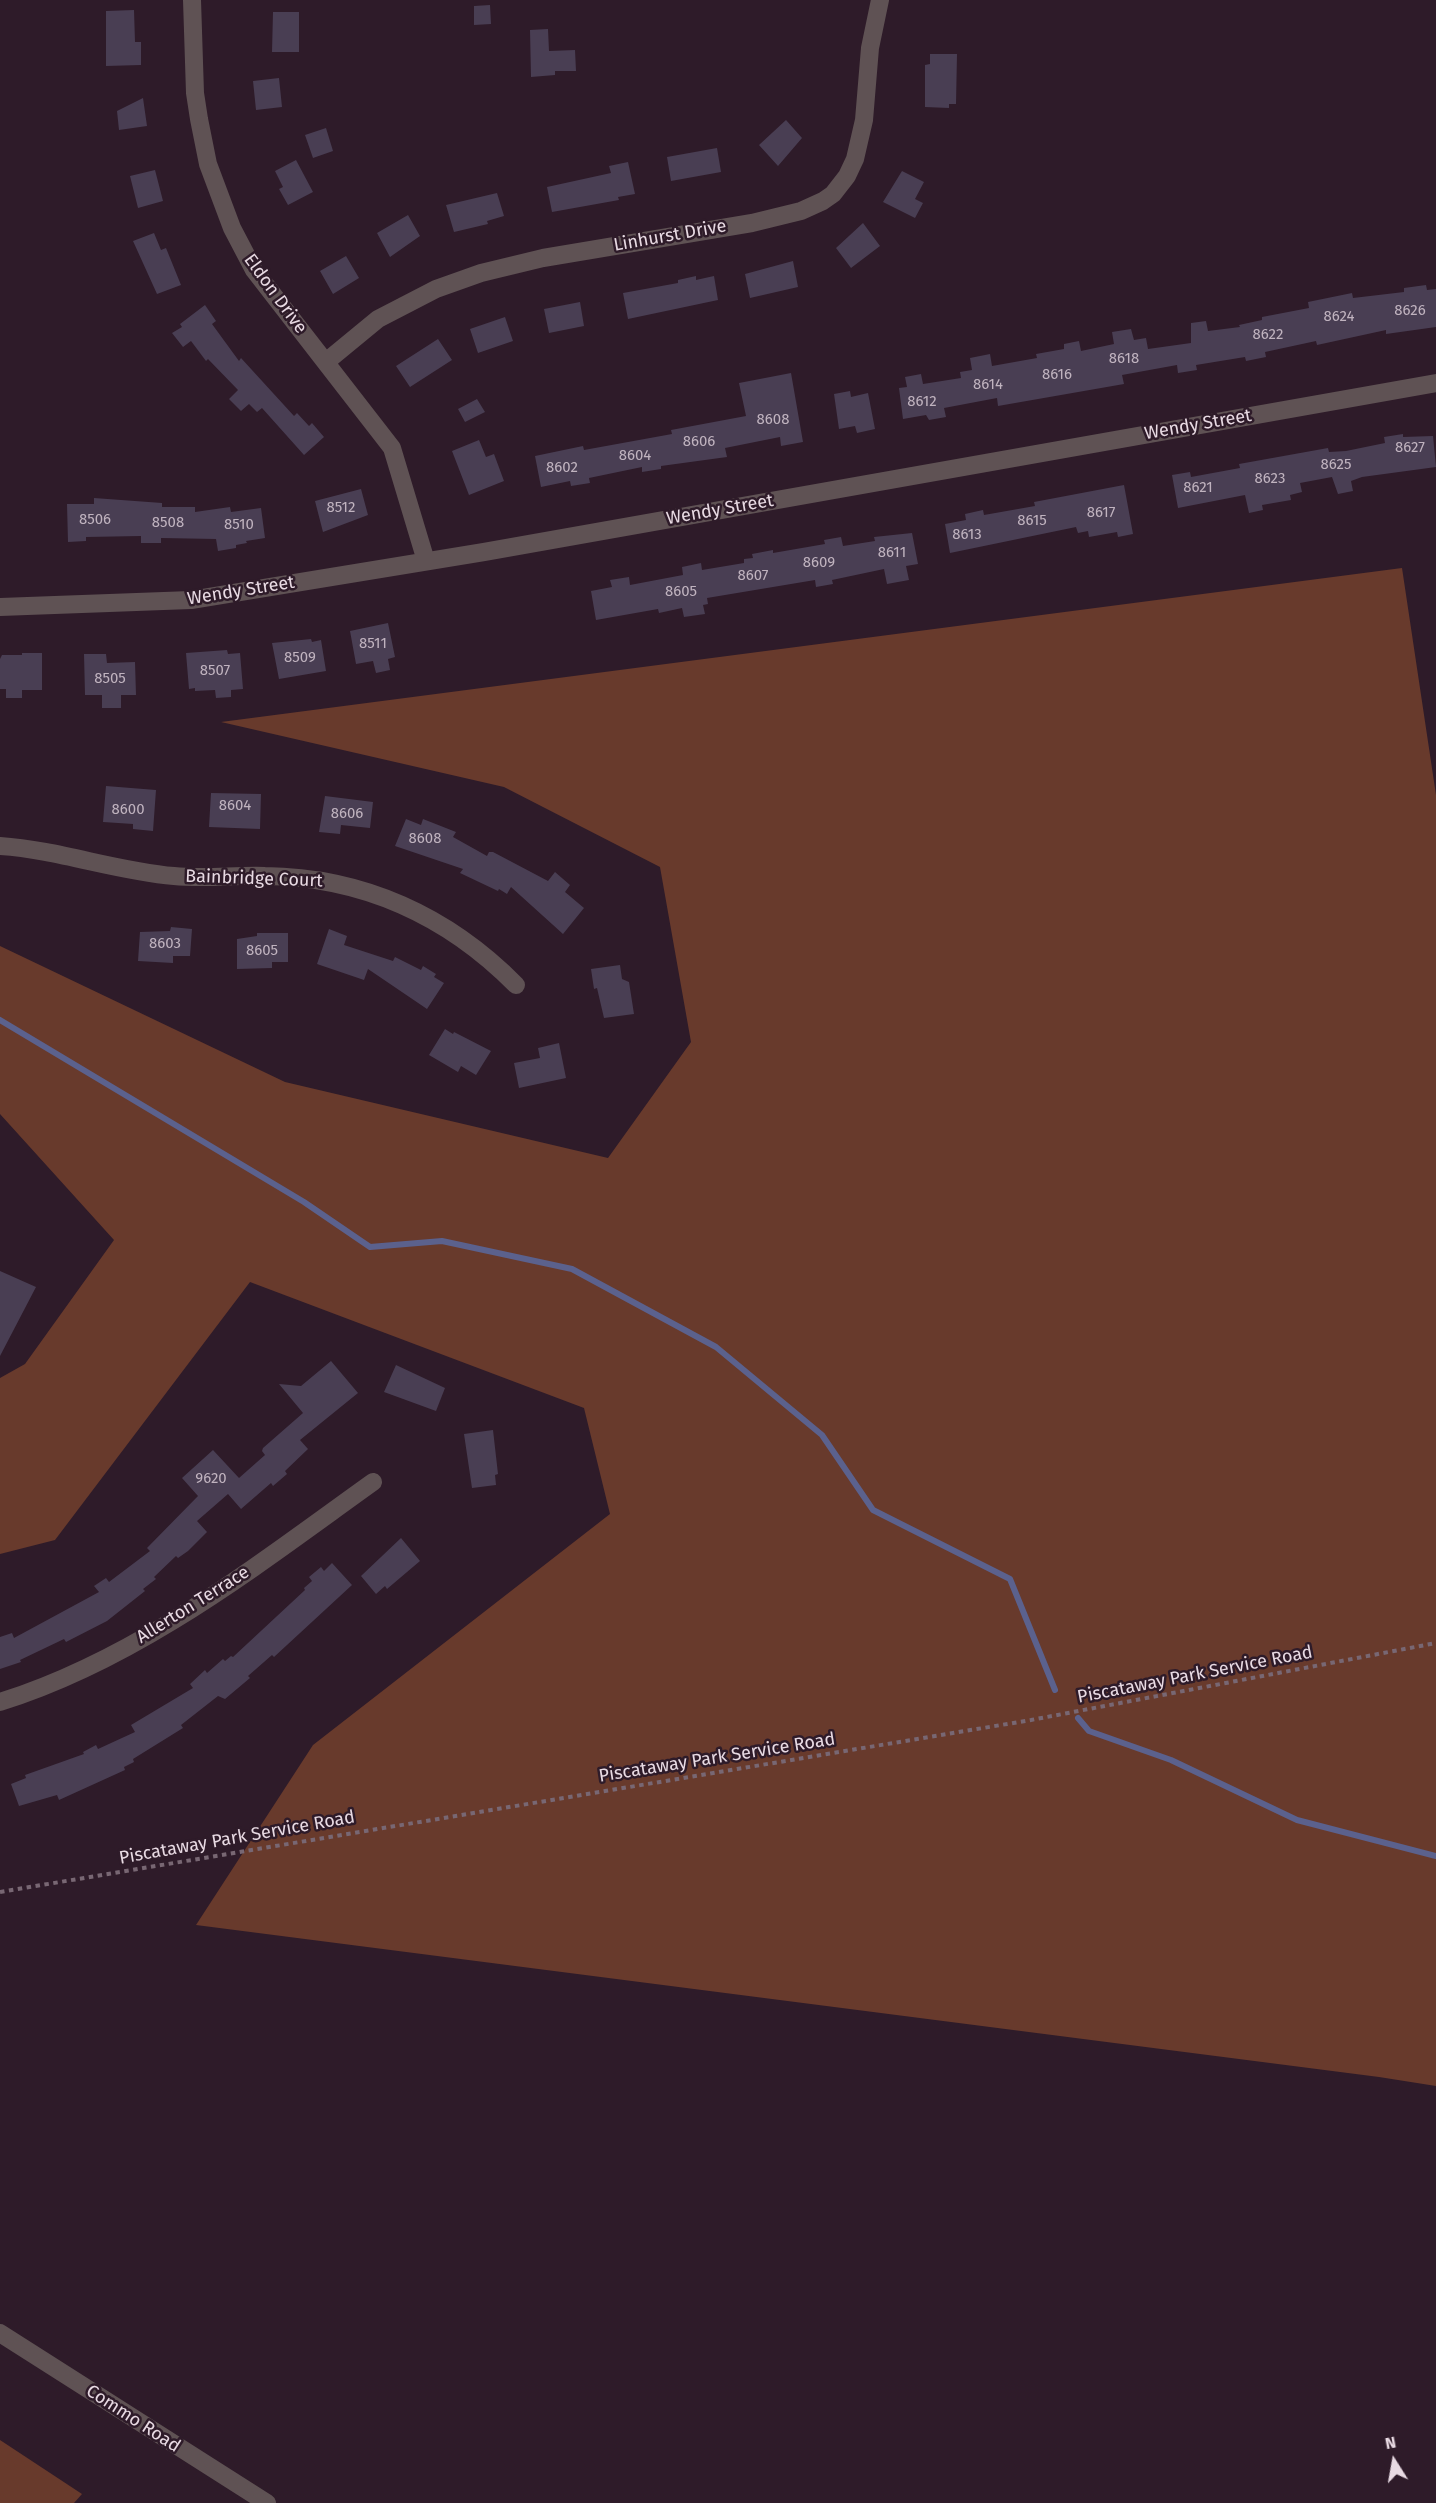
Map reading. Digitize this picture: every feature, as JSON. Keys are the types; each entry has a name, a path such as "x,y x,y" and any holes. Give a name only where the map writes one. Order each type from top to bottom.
{"street":[{"name":"Eldon Drive","path":"192,0 195,93 208,164 232,228 254,270 327,361 392,448 426,561"},
{"name":"Linhurst Drive","path":"327,361 378,319 436,289 481,273 543,258 752,223 801,211 823,201 833,194 847,176 855,159 864,120 870,48 879,0"},
{"name":"Wendy Street","path":"0,607 191,600 426,561 1436,383"},
{"name":"Bainbridge Court","path":"0,846 58,854 176,877 266,876 321,880 354,887 412,908 441,925 488,957 516,985"},
{"name":"Allerton Terrace","path":"0,1702 74,1676 169,1623 245,1574 373,1482"},
{"name":"Commo Road","path":"0,2333 267,2503"}],"path":[{"name":"Piscataway Park Service Road","path":"0,1892 1031,1720 1436,1643"}],"shaded area":[{"path":"1402,568 1436,795 1436,2086 196,1925 313,1745 610,1514 584,1408 250,1282 55,1540 0,1554 0,1378 25,1364 114,1240 0,1114 0,946 285,1082 608,1158 691,1042 660,867 504,787 221,722"},
{"path":"0,2440 82,2494 74,2503 0,2503"}],"building":[{"path":"490,5 491,24 474,25 474,6"},
{"path":"134,10 135,42 141,42 141,65 106,66 106,11"},
{"path":"273,12 299,12 299,52 272,52"},
{"path":"548,29 549,51 575,50 576,71 555,71 555,75 531,77 530,30"},
{"path":"930,54 957,54 956,104 949,104 949,108 925,107 925,65 930,64"},
{"path":"279,78 282,107 256,110 253,81"},
{"path":"143,98 147,126 119,130 117,111"},
{"path":"786,120 802,138 778,166 759,145"},
{"path":"326,128 333,151 313,158 305,135"},
{"path":"717,148 721,172 671,181 667,157"},
{"path":"296,160 313,192 288,205 279,189 283,187 275,171"},
{"path":"628,162 635,194 618,197 619,200 552,212 547,187 611,173 609,166"},
{"path":"155,170 163,201 138,208 130,176"},
{"path":"902,171 924,182 915,199 923,203 915,218 883,202"},
{"path":"497,193 504,216 487,221 488,224 454,232 446,205"},
{"path":"408,215 420,236 390,257 377,233"},
{"path":"863,223 880,246 851,268 836,248"},
{"path":"154,233 161,250 166,248 181,285 157,294 133,241"},
{"path":"346,256 359,278 333,294 320,271"},
{"path":"793,261 798,287 750,298 745,274"},
{"path":"696,276 696,280 714,276 718,300 628,319 623,293 678,283 678,280"},
{"path":"1426,285 1427,290 1436,289 1436,327 1386,334 1386,330 1317,345 1316,341 1265,352 1266,357 1246,361 1245,357 1196,365 1197,370 1178,373 1177,365 1122,375 1124,384 998,406 997,398 944,408 946,417 929,420 926,415 903,419 899,388 907,387 905,377 921,374 923,384 961,378 960,372 972,370 970,358 990,354 992,366 1037,358 1036,354 1064,349 1064,344 1079,341 1081,351 1114,344 1112,332 1131,329 1134,340 1146,338 1148,349 1191,343 1191,323 1206,321 1208,331 1240,327 1239,325 1262,320 1262,317 1309,308 1308,302 1352,293 1353,298 1404,292 1404,288"},
{"path":"580,302 584,326 549,333 544,309"},
{"path":"205,305 216,321 212,324 239,361 241,358 294,416 297,413 309,426 312,423 324,437 304,455 262,408 257,412 249,404 241,411 229,399 238,390 208,359 206,361 191,341 183,347 172,333 182,327 180,324"},
{"path":"505,317 513,341 478,353 470,329"},
{"path":"438,339 452,360 410,387 396,366"},
{"path":"791,373 803,442 781,446 780,437 725,448 727,457 661,466 661,469 642,472 642,467 589,478 590,483 571,486 570,481 541,487 535,456 583,446 584,450 672,434 671,430 746,416 739,383"},
{"path":"850,391 851,397 868,393 875,429 857,433 855,426 839,429 834,394"},
{"path":"477,399 485,412 465,422 458,409"},
{"path":"1403,434 1403,437 1433,436 1436,467 1362,477 1351,481 1353,491 1338,494 1332,477 1300,483 1302,492 1290,495 1291,500 1262,505 1263,510 1249,513 1245,495 1178,508 1172,475 1190,472 1191,477 1240,468 1239,464 1328,448 1329,452 1346,451 1385,443 1384,437"},
{"path":"479,440 486,457 494,454 504,481 469,495 452,451"},
{"path":"1124,485 1133,534 1118,537 1117,532 1089,537 1088,531 1078,533 1076,527 950,553 945,524 966,520 965,514 983,510 984,515 1035,506 1034,502"},
{"path":"361,489 368,515 323,532 315,501"},
{"path":"94,498 162,503 162,507 195,507 195,512 230,507 231,512 261,508 265,538 246,541 247,543 236,545 236,548 218,551 216,539 161,538 161,543 141,543 141,536 86,537 86,541 68,542 67,504 94,504"},
{"path":"912,533 918,564 906,566 909,580 887,584 884,569 832,580 833,584 816,587 815,580 707,598 708,604 703,605 705,614 684,617 682,608 659,613 658,609 596,620 591,591 612,587 610,580 629,577 630,585 683,575 682,567 701,563 702,570 744,563 744,559 753,558 752,554 773,550 773,553 825,544 824,540 841,537 843,546 875,541 874,537"},
{"path":"388,623 395,657 388,659 390,670 376,673 373,661 356,664 350,631"},
{"path":"311,639 312,642 321,640 326,671 279,679 272,643"},
{"path":"227,650 228,654 240,653 243,689 231,690 231,697 216,698 215,690 189,689 186,653"},
{"path":"22,653 42,653 42,690 22,690 22,698 6,698 6,689 0,689 0,659 2,655 22,655"},
{"path":"84,654 106,654 107,663 135,662 136,695 121,695 121,708 102,708 102,695 85,695"},
{"path":"106,786 156,790 153,831 133,829 133,824 103,822"},
{"path":"211,793 261,794 260,829 209,827"},
{"path":"325,796 373,802 370,828 341,825 340,834 319,832"},
{"path":"406,819 421,825 423,819 456,832 453,837 487,856 489,852 493,852 548,881 555,872 570,885 565,892 584,908 563,934 511,887 507,894 499,889 498,891 460,873 463,869 395,846"},
{"path":"171,927 192,929 190,956 173,956 173,963 138,961 140,932 170,931"},
{"path":"329,929 347,936 344,945 393,961 395,957 421,970 423,966 436,974 434,977 444,983 427,1009 368,969 364,980 317,964"},
{"path":"257,933 288,933 288,962 272,962 272,968 237,969 237,939 257,936"},
{"path":"620,965 622,979 629,982 634,1014 604,1018 597,988 594,989 591,969"},
{"path":"445,1029 491,1051 476,1075 461,1066 458,1072 429,1055"},
{"path":"559,1043 566,1078 519,1088 514,1063 540,1058 538,1048"},
{"path":"0,1271 36,1287 0,1356"},
{"path":"331,1361 358,1393 300,1440 308,1449 285,1471 287,1474 273,1486 271,1483 241,1509 228,1494 197,1521 207,1532 188,1551 178,1558 176,1556 154,1577 156,1579 143,1589 145,1591 107,1621 66,1642 64,1639 20,1660 21,1662 0,1669 0,1637 12,1633 14,1638 99,1592 94,1586 106,1578 109,1582 150,1551 147,1548 198,1496 182,1478 213,1450 239,1478 265,1455 263,1448 303,1413 279,1384 301,1386"},
{"path":"396,1365 445,1388 436,1411 384,1392"},
{"path":"493,1430 498,1474 495,1475 496,1485 472,1488 464,1434"},
{"path":"401,1538 420,1561 387,1589 385,1586 376,1594 361,1576"},
{"path":"332,1563 352,1585 225,1699 218,1696 181,1725 183,1728 133,1759 134,1762 124,1767 125,1770 59,1800 57,1795 19,1806 11,1784 26,1778 25,1775 84,1754 83,1752 96,1745 98,1749 135,1732 131,1725 193,1688 190,1684 205,1670 207,1673 223,1659 225,1661 233,1657 305,1590 304,1588 312,1581 309,1577 321,1567 324,1571"}],"waterway":[{"path":"0,1020 304,1202 370,1247 442,1241 572,1269 716,1347 822,1435 873,1510 1010,1579 1055,1690"},
{"path":"1078,1718 1089,1731 1171,1760 1297,1820 1436,1856"}]}
